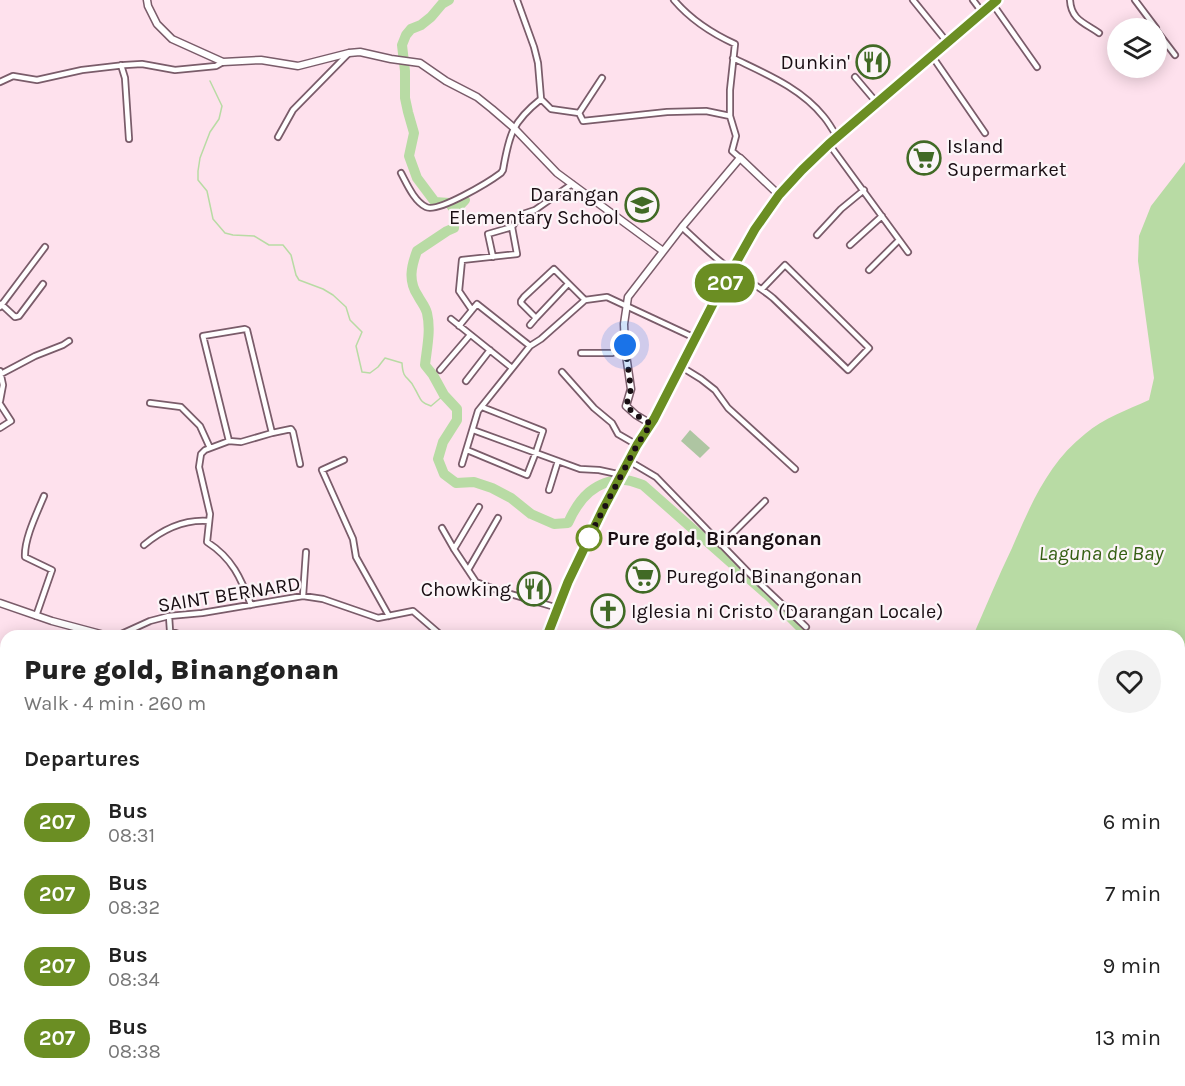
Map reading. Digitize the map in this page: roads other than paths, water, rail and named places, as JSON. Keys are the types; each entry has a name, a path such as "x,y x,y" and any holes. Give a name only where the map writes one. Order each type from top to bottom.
{"main road":[{"path":"549,630 587,541 621,475 651,424 755,229 779,195 829,144 994,2"}],"street":[{"path":"147,0 157,24 172,39 223,62"},
{"path":"517,0 538,63 541,99 551,109 579,113"},
{"path":"674,0 712,33 735,44 730,90 730,116 736,136 732,151 779,195"},
{"path":"913,0 946,42"},
{"path":"973,0 982,12"},
{"path":"1070,0 1075,16 1099,33"},
{"path":"1135,0 1148,18"},
{"path":"994,2 1037,67"},
{"path":"1167,44 1175,55"},
{"path":"0,82 13,76 37,80 82,70 121,65 142,64 175,70 216,66 223,62 261,60 298,66 360,52 392,59 416,61 446,81 477,97 514,128 557,173 663,251"},
{"path":"278,137 293,110 349,53"},
{"path":"932,55 985,133"},
{"path":"733,58 801,94 825,118 837,137"},
{"path":"121,65 125,78 129,139"},
{"path":"855,77 876,103"},
{"path":"579,113 603,78"},
{"path":"401,173 421,203 427,207 432,208 453,200 501,174 508,141 514,128 519,119 541,99"},
{"path":"579,113 583,121 706,111 730,116"},
{"path":"829,144 908,252"},
{"path":"651,424 626,406 631,389 624,324 628,297 682,227 740,158"},
{"path":"493,257 488,234 512,227 520,215 535,210 572,184"},
{"path":"817,236 841,209 864,190"},
{"path":"850,246 882,216"},
{"path":"472,310 459,291 462,260 516,254 512,227"},
{"path":"682,227 718,260 762,289 848,370 869,348 785,265 762,289"},
{"path":"869,270 899,240"},
{"path":"43,284 19,316 15,317 0,305 45,247"},
{"path":"536,318 521,301 554,269 585,300"},
{"path":"530,325 568,284"},
{"path":"462,464 478,411 530,346 585,300 607,297 695,338"},
{"path":"459,326 477,304 530,346"},
{"path":"451,319 512,368"},
{"path":"229,441 203,336 247,330 272,433"},
{"path":"440,370 470,335"},
{"path":"0,428 10,421 0,403 3,385 1,373 69,341"},
{"path":"581,353 612,353 625,345"},
{"path":"466,381 490,350"},
{"path":"680,366 715,390 728,408 795,469"},
{"path":"562,372 594,408 612,423 618,434 637,445"},
{"path":"150,403 181,408 200,426 210,448"},
{"path":"466,450 527,475 536,452 543,431 482,407"},
{"path":"251,605 231,563 207,542 210,514 199,467 201,454 205,450 229,441 241,442 291,429 300,464"},
{"path":"473,430 580,469 621,475"},
{"path":"344,460 322,470 353,539 356,557 389,616"},
{"path":"549,490 558,461"},
{"path":"629,461 656,477 721,545 806,627"},
{"path":"36,616 52,570 25,557 25,553 30,531 44,496"},
{"path":"721,545 765,501"},
{"path":"454,549 479,507"},
{"path":"468,570 498,518"},
{"path":"144,544 158,533 177,525 200,520 210,521"},
{"path":"442,528 476,582 558,608"},
{"path":"303,596 306,552"},
{"name":"SAINT BERNARD","path":"130,630 169,616 202,613 303,596 322,599 378,618 413,610 435,630"},
{"path":"0,603 72,630"},
{"path":"169,616 170,630"}],"water":[{"name":"Laguna de Bay","path":"1185,162 1185,630 976,630 1033,501 1050,472 1072,446 1100,423 1149,400 1154,378 1138,261 1139,236 1151,206"}],"waterway":[{"path":"449,0 421,25 411,29 402,45 405,98 414,133 409,156 417,178 435,202 449,203 453,208"},
{"path":"210,81 222,106 219,119 210,132 200,158 198,180 207,191 213,219 225,233 254,236 269,245 283,245 291,255 299,280 323,289 346,307 350,320 362,332 356,346 362,372 370,373 385,358 402,363 405,376 424,403 431,406 444,395"},
{"path":"465,200 456,213 454,228 417,251 412,274 413,285 428,319 425,365 444,395 457,409 457,420 443,442 438,459 444,474 456,483 474,482 492,488 511,498 531,514 554,524 568,523 583,498 605,483 624,480 643,485 770,597 803,630"}],"place":[{"name":"Dunkin'","path":"873,62"},
{"name":"Island Supermarket","path":"924,158"},
{"name":"Darangan Elementary School","path":"642,205"},
{"name":"Pure gold, Binangonan","path":"589,538"},
{"name":"Puregold Binangonan","path":"643,576"},
{"name":"Chowking","path":"534,589"},
{"name":"Iglesia ni Cristo (Darangan Locale)","path":"608,611"}]}
